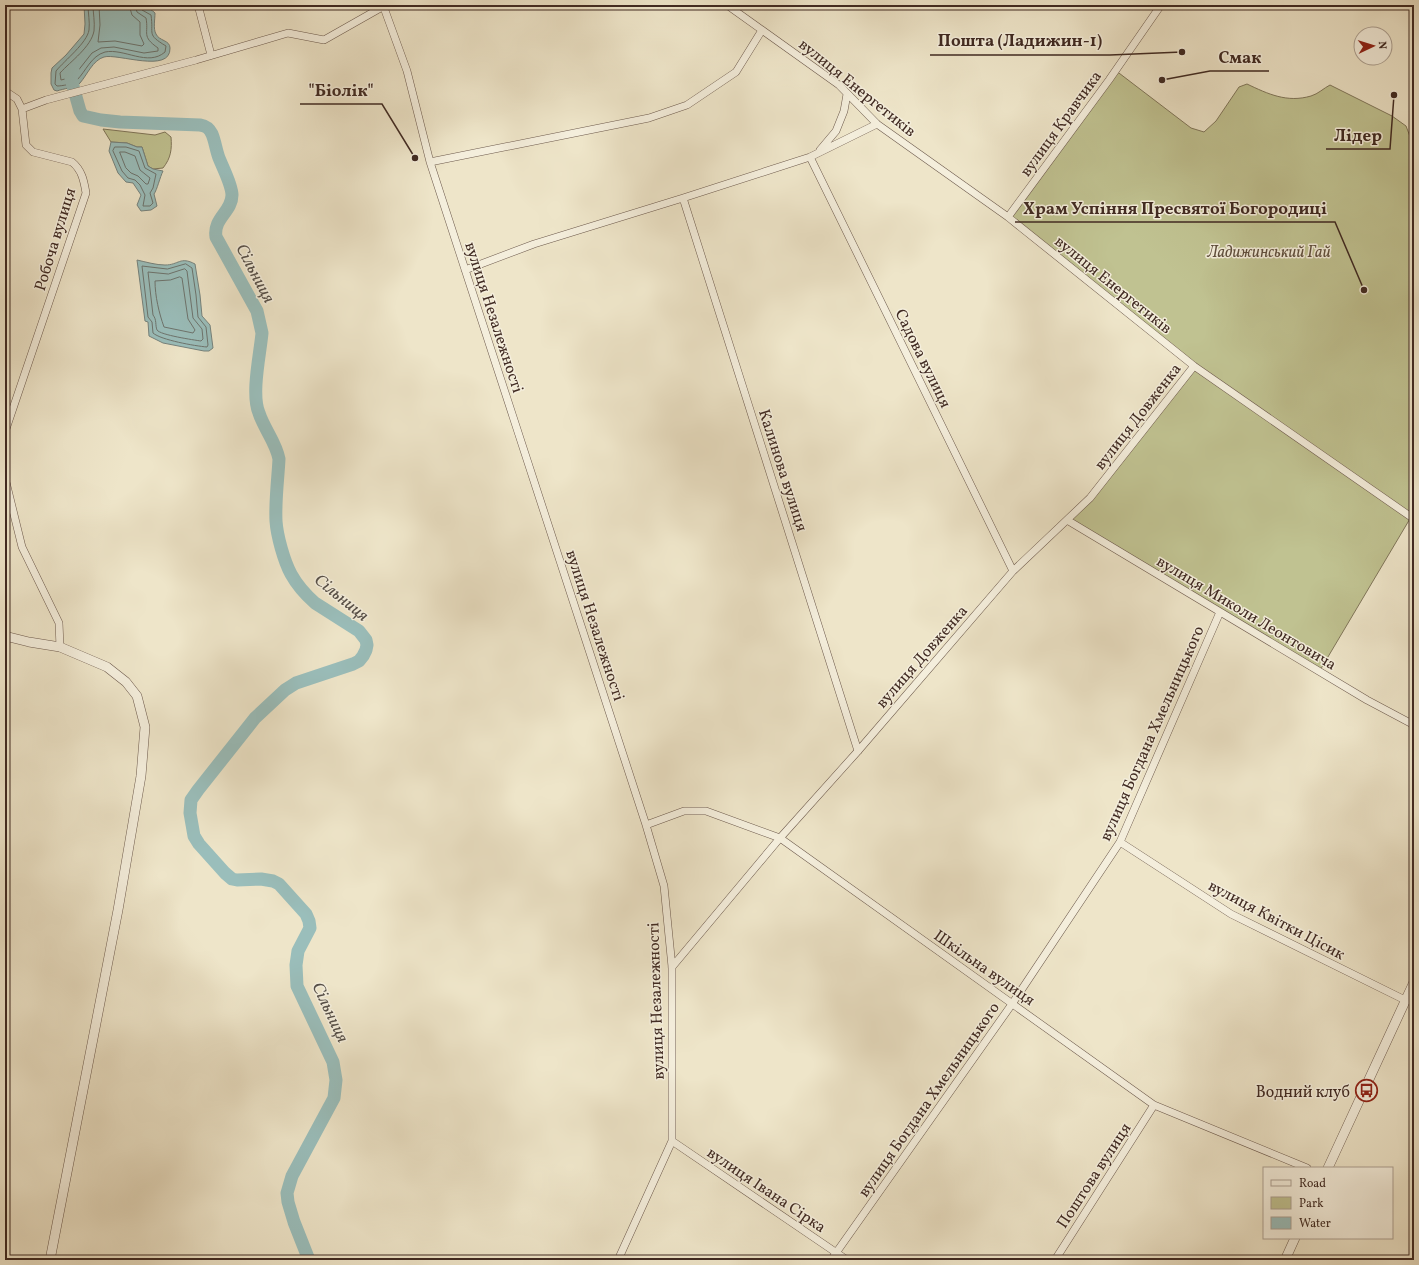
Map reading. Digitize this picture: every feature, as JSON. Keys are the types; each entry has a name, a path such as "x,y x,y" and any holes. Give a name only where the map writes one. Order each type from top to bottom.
{"street":[{"path":"198,5 212,55"},
{"name":"вулиця Енергетиків","path":"727,5 839,85 846,94 877,124 1008,217 1194,366 1414,519"},
{"name":"вулиця Кравчика","path":"1008,217 1109,80 1161,5"},
{"path":"5,91 17,99 22,109 46,100 288,33 324,40 384,6"},
{"name":"вулиця Незалежності","path":"384,6 407,71 430,162 646,825 664,886 672,967 672,1141 618,1260"},
{"path":"430,162 649,118 687,105 736,72 762,30"},
{"path":"817,153 836,132 844,111 846,94"},
{"name":"Робоча вулиця","path":"5,432 86,193 84,180 77,166 72,162 33,152 26,145 22,109"},
{"path":"465,270 534,244 810,157 877,124"},
{"name":"Садова вулиця","path":"810,157 1013,571"},
{"name":"Калинова вулиця","path":"683,198 858,751"},
{"name":"вулиця Довженка","path":"672,967 780,838 858,751 1013,571 1090,498 1194,366"},
{"path":"5,478 22,547 59,624 60,647"},
{"name":"вулиця Миколи Леонтовича","path":"1067,520 1367,700 1414,725"},
{"name":"вулиця Богдана Хмельницького","path":"831,1260 1012,1004 1120,842 1220,612"},
{"path":"5,636 60,647 107,667 126,682 138,696 145,727 141,776 118,910 50,1260"},
{"name":"Шкільна вулиця","path":"646,825 684,811 706,811 780,838 1154,1105 1305,1167"},
{"name":"вулиця Квітки Цісик","path":"1120,842 1231,914 1405,1000"},
{"path":"1328,1167 1414,982"},
{"name":"Поштова вулиця","path":"1055,1260 1154,1105"},
{"name":"вулиця Івана Сірка","path":"672,1141 846,1260"},
{"path":"1285,1260 1295,1239"}],"green space":[{"name":"Ладижинський Гай","path":"1115,70 1191,128 1204,132 1216,121 1239,87 1247,84 1270,94 1286,98 1302,98 1314,95 1330,85 1392,116 1406,126 1414,147 1414,514 1319,672 1067,520 1089,499 1194,366 1008,217"},
{"path":"103,129 155,135 165,132 171,137 171,149 168,161 163,168 153,169 148,166 142,147 137,147 127,143 111,142"}],"water":[{"path":"84,5 133,5 150,9 155,13 154,27 157,36 170,45 168,56 162,60 153,61 104,57 93,64 83,80 78,84 73,87 57,91 54,90 51,84 52,68 66,55 84,34"},
{"path":"111,142 127,143 137,147 142,147 148,166 153,169 163,171 154,194 157,206 151,210 141,211 137,205 141,195 133,183 126,182 118,173 109,151"},
{"path":"137,260 162,265 170,265 183,261 195,264 202,316 210,325 213,348 209,351 204,351 163,343 149,336 148,322 145,321"}],"waterway":[{"name":"Сільниця","path":"73,70 71,79 80,111 83,116 120,122 200,125 210,130 232,191 229,206 217,225 216,237 257,311 262,333 256,396 259,413 279,459 276,513 281,548 291,574 305,593 315,603 359,631 366,640 367,645 366,650 359,661 296,683 285,690 255,718 191,800 190,813 194,836 199,844 225,873 232,879 261,879 273,881 279,884 306,914 309,921 310,928 298,951 296,965 297,986 333,1062 336,1080 334,1098 292,1176 287,1193 294,1222 309,1260"}],"place":[{"name":"Пошта (Ладижин-1)","path":"1182,52"},
{"name":"Смак","path":"1162,80"},
{"name":"Лідер","path":"1394,95"},
{"name":"\"Біолік\"","path":"415,158"},
{"name":"Храм Успіння Пресвятої Богородиці","path":"1364,290"},
{"name":"Водний клуб","path":"1366,1091"}]}
